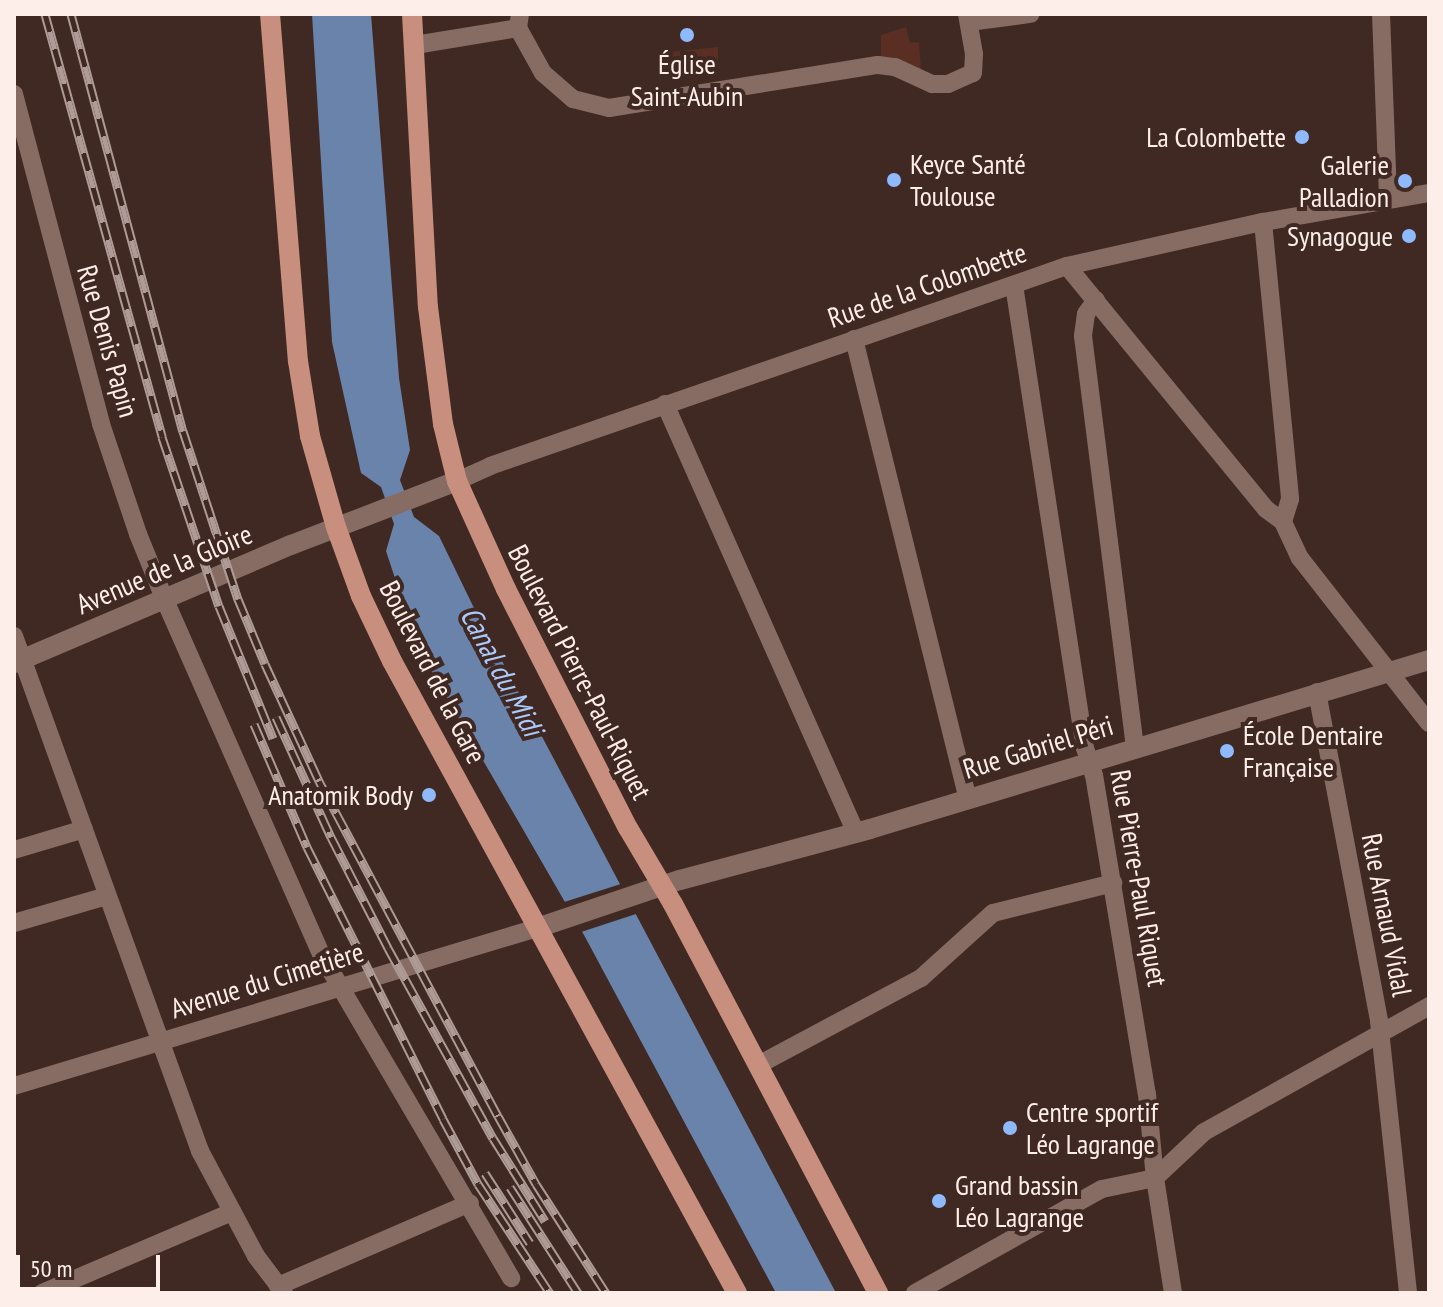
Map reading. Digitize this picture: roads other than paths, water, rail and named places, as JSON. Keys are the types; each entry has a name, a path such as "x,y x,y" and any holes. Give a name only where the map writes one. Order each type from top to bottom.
{"main road":[{"name":"Boulevard de la Gare","path":"270,14 298,361 310,436 336,527 361,596 392,661 546,925 737,1293"},
{"name":"Boulevard Pierre-Paul-Riquet","path":"412,18 428,307 443,424 457,481 506,589 628,828 654,891 758,1065 878,1293"}],"street":[{"path":"415,45 519,21 543,73 558,89 573,99 609,108 878,65 895,67 939,84 973,73 968,18 1030,14"},
{"path":"1381,14 1388,198"},
{"name":"Rue Denis Papin","path":"14,94 23,169 138,534 169,596 292,894 511,1278"},
{"name":"Rue de la Colombette","path":"457,481 482,468 1067,266 1263,222 1429,193"},
{"path":"1263,222 1290,499 1283,522"},
{"path":"1067,266 1266,509 1283,522 1300,558 1429,723"},
{"name":"Rue Pierre-Paul Riquet","path":"1014,285 1015,313 1147,1094 1155,1178 1173,1293"},
{"path":"1096,300 1086,314 1083,336 1135,747"},
{"path":"854,339 968,798"},
{"path":"665,404 856,833"},
{"name":"Avenue de la Gloire","path":"18,661 253,561 457,481"},
{"path":"14,636 18,661 84,829 200,1151 232,1212 281,1290 470,1203"},
{"name":"Rue Gabriel Péri","path":"546,925 1429,660"},
{"name":"Rue Arnaud Vidal","path":"1317,692 1379,1034 1408,1293"},
{"path":"14,850 84,829"},
{"path":"758,1065 921,978 993,913 1113,883"},
{"path":"14,923 107,896"},
{"name":"Avenue du Cimetière","path":"14,1086 546,925"},
{"path":"915,1293 1102,1189 1155,1178 1204,1132 1429,1006"},
{"path":"51,1291 232,1212"}],"water":[{"name":"Canal du Midi","path":"312,14 371,14 399,378 410,450 400,480 414,517 439,536 473,606 836,1293 776,1293 584,935 418,648 386,551 394,524 381,487 361,473 332,342"}],"railway":[{"path":"45,14 162,437 219,606 273,738"},
{"path":"71,14 183,431 238,599 265,664 319,781 498,1116 536,1184 606,1293"},
{"path":"276,717 331,837 388,948 493,1138 545,1221"},
{"path":"254,724 307,847 443,1119 478,1184 550,1293"},
{"path":"485,1173 530,1243"},
{"path":"510,1187 578,1293"}],"place":[{"name":"Église Saint-Aubin","path":"687,35"},
{"name":"La Colombette","path":"1302,137"},
{"name":"Keyce Santé Toulouse","path":"894,180"},
{"name":"Galerie Palladion","path":"1405,181"},
{"name":"Synagogue","path":"1409,236"},
{"name":"École Dentaire Française","path":"1227,751"},
{"name":"Anatomik Body","path":"429,795"},
{"name":"Centre sportif Léo Lagrange","path":"1010,1128"},
{"name":"Grand bassin Léo Lagrange","path":"939,1201"}]}
